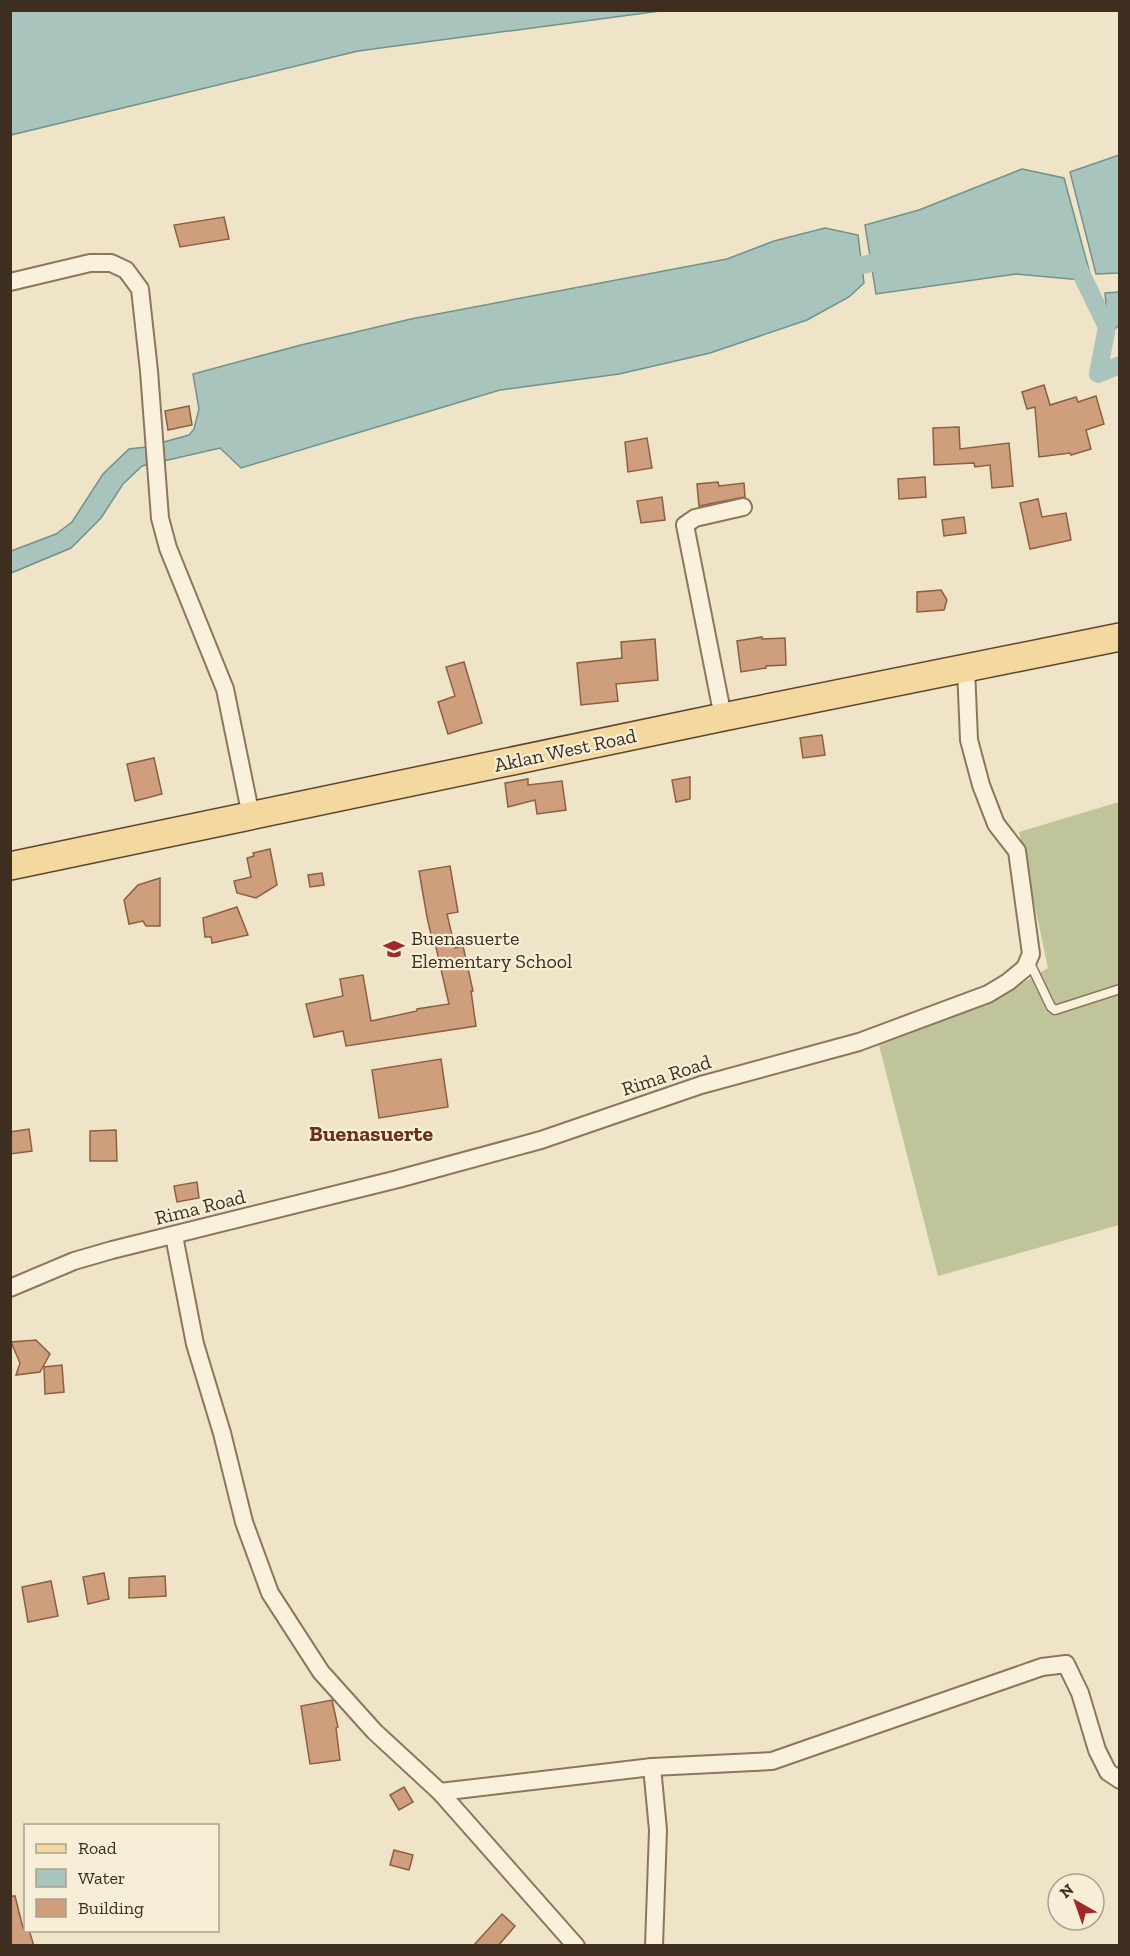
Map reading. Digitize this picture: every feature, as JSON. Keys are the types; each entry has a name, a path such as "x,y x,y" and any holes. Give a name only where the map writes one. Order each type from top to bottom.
{"main road":[{"name":"Aklan West Road","path":"10,866 1119,637"}],"street":[{"path":"10,282 90,263 111,264 126,270 140,289 149,371 160,518 168,548 225,689 251,816"},
{"path":"723,717 685,525 695,518 743,507"},
{"path":"966,668 969,740 981,785 996,824 1017,851 1031,954 1029,961"},
{"name":"Rima Road","path":"10,1288 74,1262 112,1250 398,1179 541,1140 701,1085 860,1042 988,994 1008,982 1025,968 1029,961"},
{"path":"174,1236 195,1344 222,1432 244,1522 270,1593 321,1671 374,1731 440,1792 576,1946"},
{"path":"440,1792 652,1767 772,1761 1042,1667 1066,1664 1080,1693 1097,1750 1108,1772 1119,1780"},
{"path":"652,1767 658,1830 654,1946"}],"lane":[{"path":"1029,961 1051,1007 1055,1010 1119,989"}],"green space":[{"path":"1119,802 1119,1225 938,1276 879,1045 991,1002 1048,968 1019,832"}],"water":[{"path":"10,11 660,11 358,51 11,135"},
{"path":"1119,155 1119,273 1096,274 1070,172"},
{"path":"1022,169 1064,178 1092,281 1016,274 876,294 865,225 919,210"},
{"path":"825,228 858,235 864,283 849,297 807,320 710,353 619,374 500,390 241,468 220,448 142,466 123,484 101,518 71,548 11,573 11,551 56,534 72,522 103,474 129,449 146,447 189,435 194,429 199,409 193,374 411,319 727,259 774,241"},
{"path":"1119,292 1119,325 1109,335 1105,293"}],"building":[{"path":"224,217 229,239 180,247 174,225"},
{"path":"1044,385 1050,405 1076,397 1078,402 1096,396 1104,424 1086,430 1091,449 1071,455 1070,453 1039,457 1035,407 1027,409 1022,392"},
{"path":"189,406 192,425 168,430 165,411"},
{"path":"959,427 960,449 1009,443 1013,486 992,488 990,465 975,467 974,463 934,465 933,428"},
{"path":"647,438 652,468 628,472 625,442"},
{"path":"925,477 926,497 899,499 898,479"},
{"path":"718,482 719,486 744,483 745,497 699,506 697,484"},
{"path":"662,497 665,520 641,523 637,501"},
{"path":"1038,499 1042,517 1066,513 1071,540 1030,549 1020,503"},
{"path":"964,517 966,533 944,536 942,520"},
{"path":"941,590 947,600 944,610 917,612 917,592"},
{"path":"762,637 762,639 785,638 786,665 766,666 766,668 741,672 737,641"},
{"path":"655,639 658,680 616,684 618,701 581,705 577,663 622,658 621,642"},
{"path":"464,662 482,723 448,734 438,702 455,696 446,667"},
{"path":"822,735 825,755 803,758 800,738"},
{"path":"154,758 162,794 135,801 127,764"},
{"path":"690,777 690,799 676,802 672,780"},
{"path":"528,779 528,785 562,781 566,810 537,814 535,800 508,807 505,783"},
{"path":"270,849 277,885 256,898 237,893 234,881 251,877 247,858 254,856 253,853"},
{"path":"450,866 458,912 447,914 455,948 463,946 473,991 471,991 476,1026 346,1046 343,1031 314,1037 306,1004 343,996 340,979 363,975 371,1021 417,1011 417,1009 449,1004 427,917 419,871"},
{"path":"322,873 324,885 310,887 308,875"},
{"path":"160,878 160,926 146,926 143,921 129,924 124,900 138,885"},
{"path":"237,907 248,935 212,943 211,937 205,937 203,918"},
{"path":"441,1059 448,1107 379,1118 372,1070"},
{"path":"29,1129 32,1151 10,1154 10,1132"},
{"path":"116,1130 117,1161 90,1161 90,1131"},
{"path":"197,1182 199,1198 177,1202 174,1186"},
{"path":"36,1340 50,1354 40,1372 16,1375 20,1363 11,1342"},
{"path":"62,1365 64,1392 45,1394 44,1367"},
{"path":"104,1573 109,1599 88,1604 83,1577"},
{"path":"165,1576 166,1596 129,1598 129,1578"},
{"path":"51,1581 58,1616 28,1622 22,1587"},
{"path":"332,1700 338,1727 336,1728 340,1760 310,1764 301,1706"},
{"path":"404,1787 413,1802 399,1810 390,1795"},
{"path":"394,1850 413,1855 409,1870 390,1865"},
{"path":"10,1896 15,1896 24,1932 30,1932 34,1946 10,1946"},
{"path":"502,1914 515,1926 498,1946 473,1946"}],"waterway":[{"path":"840,270 895,258"},
{"path":"1072,263 1076,263 1107,327 1098,374 1120,365"}],"place":[{"name":"Buenasuerte Elementary School","path":"394,949"}],"district":[{"name":"Buenasuerte","path":"371,1133"}]}
